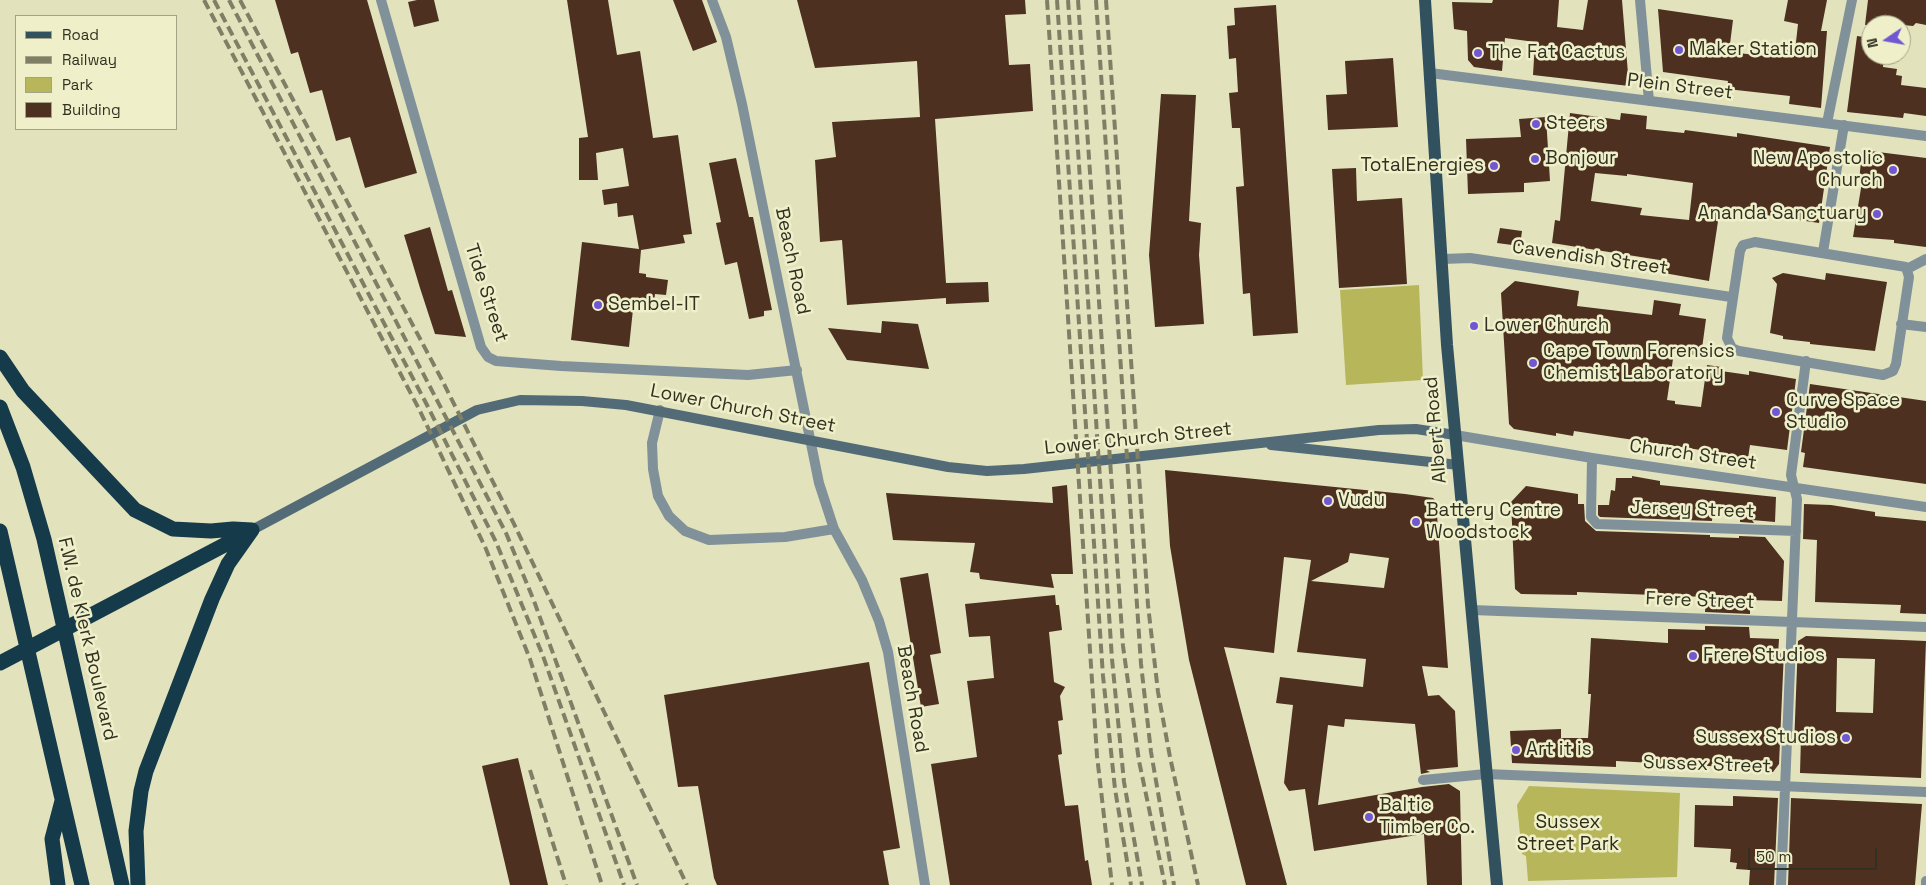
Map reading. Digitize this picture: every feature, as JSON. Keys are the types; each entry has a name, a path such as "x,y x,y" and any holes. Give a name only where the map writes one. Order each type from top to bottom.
{"highway":[{"path":"0,357 23,391 135,510 173,529 211,532 233,529 252,530"},
{"name":"F.W. de Klerk Boulevard","path":"0,407 23,467 42,531 122,885"},
{"path":"0,663 252,530"},
{"path":"138,885 136,831 141,791 146,771 212,599 228,564 252,530"},
{"path":"0,532 82,885"},
{"path":"58,885 52,839 63,798"}],"main road":[{"name":"Albert Road","path":"1425,0 1455,435 1497,885"},
{"name":"Lower Church Street","path":"252,530 477,410 520,400 582,401 660,410 948,467 987,470 1024,469 1379,430 1416,429 1455,435"},
{"name":"Lower Church Street","path":"1255,443 1459,465"}],"street":[{"name":"Tide Street","path":"381,0 481,347 488,357 496,361 561,366 738,375 797,370"},
{"name":"Beach Road","path":"712,0 726,37 742,104 819,483 834,529 862,580 879,621 888,652 925,885"},
{"path":"1640,0 1649,101"},
{"path":"1828,123 1852,0"},
{"name":"Plein Street","path":"1430,73 1926,136"},
{"path":"1823,252 1844,126"},
{"path":"1755,242 1823,252 1901,265 1907,269 1909,276 1896,364 1888,374 1739,351 1732,348 1727,338 1731,297 1740,251 1743,245 1755,242"},
{"name":"Cavendish Street","path":"1443,259 1470,258 1731,297"},
{"path":"1907,269 1926,259"},
{"path":"1902,324 1926,327"},
{"path":"1781,885 1797,499 1791,475 1806,361"},
{"path":"660,410 652,442 653,469 658,496 669,516 685,531 709,540 785,537 834,529"},
{"name":"Church Street","path":"1455,435 1592,458 1926,506"},
{"name":"Jersey Street","path":"1592,458 1591,517 1597,524 1796,531"},
{"name":"Frere Street","path":"1472,610 1926,626"},
{"name":"Sussex Street","path":"1423,780 1486,774 1926,792"}],"green space":[{"path":"1419,285 1423,380 1346,385 1340,290"},
{"name":"Sussex Street Park","path":"1529,786 1680,793 1677,877 1528,881 1526,856 1522,854 1517,805"}],"building":[{"path":"275,0 367,0 417,173 365,188 350,137 336,141 322,90 310,93 298,52 291,54"},
{"path":"434,0 439,21 414,27 408,2"},
{"path":"567,0 608,0 617,55 640,51 653,138 678,135 692,234 683,235 685,243 641,250 639,273 646,274 646,277 668,280 666,295 655,294 654,302 634,300 629,347 571,340 582,242 639,249 633,215 618,217 617,203 604,205 602,190 629,186 623,148 596,153 598,180 579,180 579,138 588,137"},
{"path":"673,0 702,0 717,42 693,51"},
{"path":"797,0 1025,0 1026,14 1005,15 1009,65 1030,64 1033,111 935,119 946,283 988,282 989,302 946,304 946,298 847,305 842,240 820,242 815,160 836,157 832,122 920,117 917,61 815,68"},
{"path":"1493,0 1559,0 1557,27 1583,30 1588,0 1622,0 1629,86 1533,75 1535,42 1505,38 1502,71 1474,67 1468,60 1467,31 1454,29 1452,2 1492,3"},
{"path":"1788,0 1827,0 1821,31 1827,31 1821,108 1789,104 1790,96 1727,89 1728,81 1663,72 1658,9 1733,20 1729,52 1765,56 1767,47 1795,51 1798,24 1784,21"},
{"path":"1868,0 1926,0 1926,25 1916,23 1911,26 1911,15 1866,15"},
{"path":"1276,5 1298,333 1253,336 1250,293 1243,294 1236,187 1244,186 1240,128 1232,128 1229,93 1238,92 1236,58 1229,59 1227,26 1235,25 1234,8"},
{"path":"1857,36 1861,37 1861,65 1883,65 1883,67 1897,69 1896,75 1902,76 1901,85 1926,88 1926,116 1904,113 1903,118 1847,112"},
{"path":"1393,58 1398,127 1328,130 1326,95 1347,94 1345,61"},
{"path":"1161,94 1196,95 1189,221 1201,223 1199,255 1204,324 1155,327 1149,255"},
{"path":"1570,113 1620,120 1621,113 1647,116 1646,129 1684,133 1685,130 1737,137 1737,133 1830,147 1819,223 1720,208 1709,281 1664,273 1666,261 1552,243 1555,220 1560,221","holes":["1595,173 1627,176 1627,174 1693,183 1689,220 1640,215 1642,208 1591,201"]},
{"path":"1546,117 1550,181 1524,183 1524,192 1468,194 1466,139 1521,137 1519,119"},
{"path":"1862,150 1926,158 1926,247 1894,243 1894,240 1853,237 1862,182 1859,182"},
{"path":"736,158 749,217 753,217 772,310 764,311 764,316 749,319 737,262 725,265 716,223 721,222 709,163"},
{"path":"1356,168 1357,201 1402,198 1407,284 1339,288 1332,169"},
{"path":"430,227 448,291 452,290 466,337 435,334 404,235"},
{"path":"1500,228 1522,231 1520,246 1497,243"},
{"path":"1783,273 1825,280 1826,273 1887,282 1875,351 1810,344 1810,342 1783,339 1783,336 1770,333 1777,284 1772,278"},
{"path":"1515,281 1579,291 1577,306 1652,315 1654,300 1681,304 1679,315 1706,319 1701,356 1674,352 1667,400 1675,401 1675,404 1701,407 1707,365 1721,367 1721,371 1749,375 1749,371 1796,379 1787,450 1750,445 1747,465 1733,463 1734,455 1574,431 1573,436 1556,433 1556,436 1514,429 1509,424 1501,293"},
{"path":"882,321 918,324 929,369 847,360 828,328 881,333"},
{"path":"1810,384 1926,401 1926,484 1803,467 1805,453 1801,452"},
{"path":"1165,470 1405,494 1433,498 1436,501 1448,668 1422,666 1428,696 1439,695 1455,711 1458,767 1426,770 1430,772 1421,774 1415,724 1345,719 1344,727 1328,725 1318,805 1449,784 1460,791 1462,885 1427,885 1424,834 1314,851 1305,789 1289,791 1284,783 1293,705 1276,703 1280,677 1363,687 1366,659 1297,652 1311,560 1284,557 1274,653 1224,647 1287,885 1246,885 1189,660 1170,546","holes":["1350,553 1389,558 1384,588 1311,581 1348,562"]},
{"path":"1632,476 1660,481 1660,485 1776,497 1775,522 1752,520 1754,523 1740,522 1740,513 1713,510 1712,521 1600,517 1598,515 1598,505 1609,505 1611,490 1615,491 1616,478 1632,478"},
{"path":"1067,485 1073,574 1051,574 1054,588 980,579 979,573 970,572 975,543 893,540 886,493 1053,503 1052,487"},
{"path":"1526,486 1578,494 1578,504 1584,504 1585,521 1596,531 1710,535 1710,537 1765,537 1784,561 1782,601 1750,600 1750,614 1705,612 1706,597 1577,592 1577,595 1521,594 1515,589 1511,502"},
{"path":"1804,504 1831,505 1875,512 1875,516 1926,521 1926,614 1900,613 1901,605 1815,602 1817,540 1803,539"},
{"path":"928,573 941,653 930,655 939,704 921,707 900,578"},
{"path":"1055,595 1056,605 1059,605 1062,630 1049,632 1054,682 1065,687 1060,696 1063,720 1058,721 1062,754 1058,755 1065,806 1078,805 1085,861 1088,860 1092,885 950,885 931,764 977,757 967,681 994,678 990,636 969,637 965,604"},
{"path":"1705,626 1749,627 1750,638 1779,639 1778,655 1784,651 1779,764 1773,772 1746,771 1746,768 1616,761 1616,767 1512,763 1510,731 1561,729 1561,738 1588,738 1591,694 1588,694 1591,638 1668,643 1668,629 1705,630"},
{"path":"1806,636 1926,641 1921,778 1800,773 1801,737 1794,746 1798,641","holes":["1837,658 1875,659 1873,713 1836,712"]},
{"path":"869,662 900,848 883,851 889,885 717,885 714,878 698,786 678,787 664,695"},
{"path":"518,758 548,885 510,885 482,766"},
{"path":"1733,796 1778,798 1774,885 1749,885 1750,870 1736,869 1737,863 1730,862 1731,849 1694,847 1695,805 1733,806"},
{"path":"1791,798 1922,804 1915,885 1788,885"}],"railway":[{"path":"204,0 419,409 486,549 530,659 602,885"},
{"path":"214,0 427,405 496,542 543,656 624,885"},
{"path":"229,0 506,533 534,601 637,885"},
{"path":"240,0 442,380 515,526 687,885"},
{"path":"1047,0 1097,756 1112,885"},
{"path":"1057,0 1103,676 1115,789 1131,885"},
{"path":"1068,0 1112,659 1124,782 1142,885"},
{"path":"1078,0 1123,646 1139,761 1165,885"},
{"path":"1096,0 1141,664 1151,752 1174,885"},
{"path":"1106,0 1148,605 1158,692 1198,885"},
{"path":"530,770 566,885"}],"place":[{"name":"Maker Station","path":"1679,50"},
{"name":"The Fat Cactus","path":"1478,53"},
{"name":"Steers","path":"1536,124"},
{"name":"Bonjour","path":"1535,159"},
{"name":"TotalEnergies","path":"1494,166"},
{"name":"New Apostolic Church","path":"1893,170"},
{"name":"Ananda Sanctuary","path":"1877,214"},
{"name":"Sembel-IT","path":"598,305"},
{"name":"Lower Church","path":"1474,326"},
{"name":"Cape Town Forensics Chemist Laboratory","path":"1533,363"},
{"name":"Curve Space Studio","path":"1776,412"},
{"name":"Vudu","path":"1328,501"},
{"name":"Battery Centre Woodstock","path":"1416,522"},
{"name":"Frere Studios","path":"1693,656"},
{"name":"Sussex Studios","path":"1846,738"},
{"name":"Art it is","path":"1516,750"},
{"name":"Baltic Timber Co.","path":"1369,817"}]}
